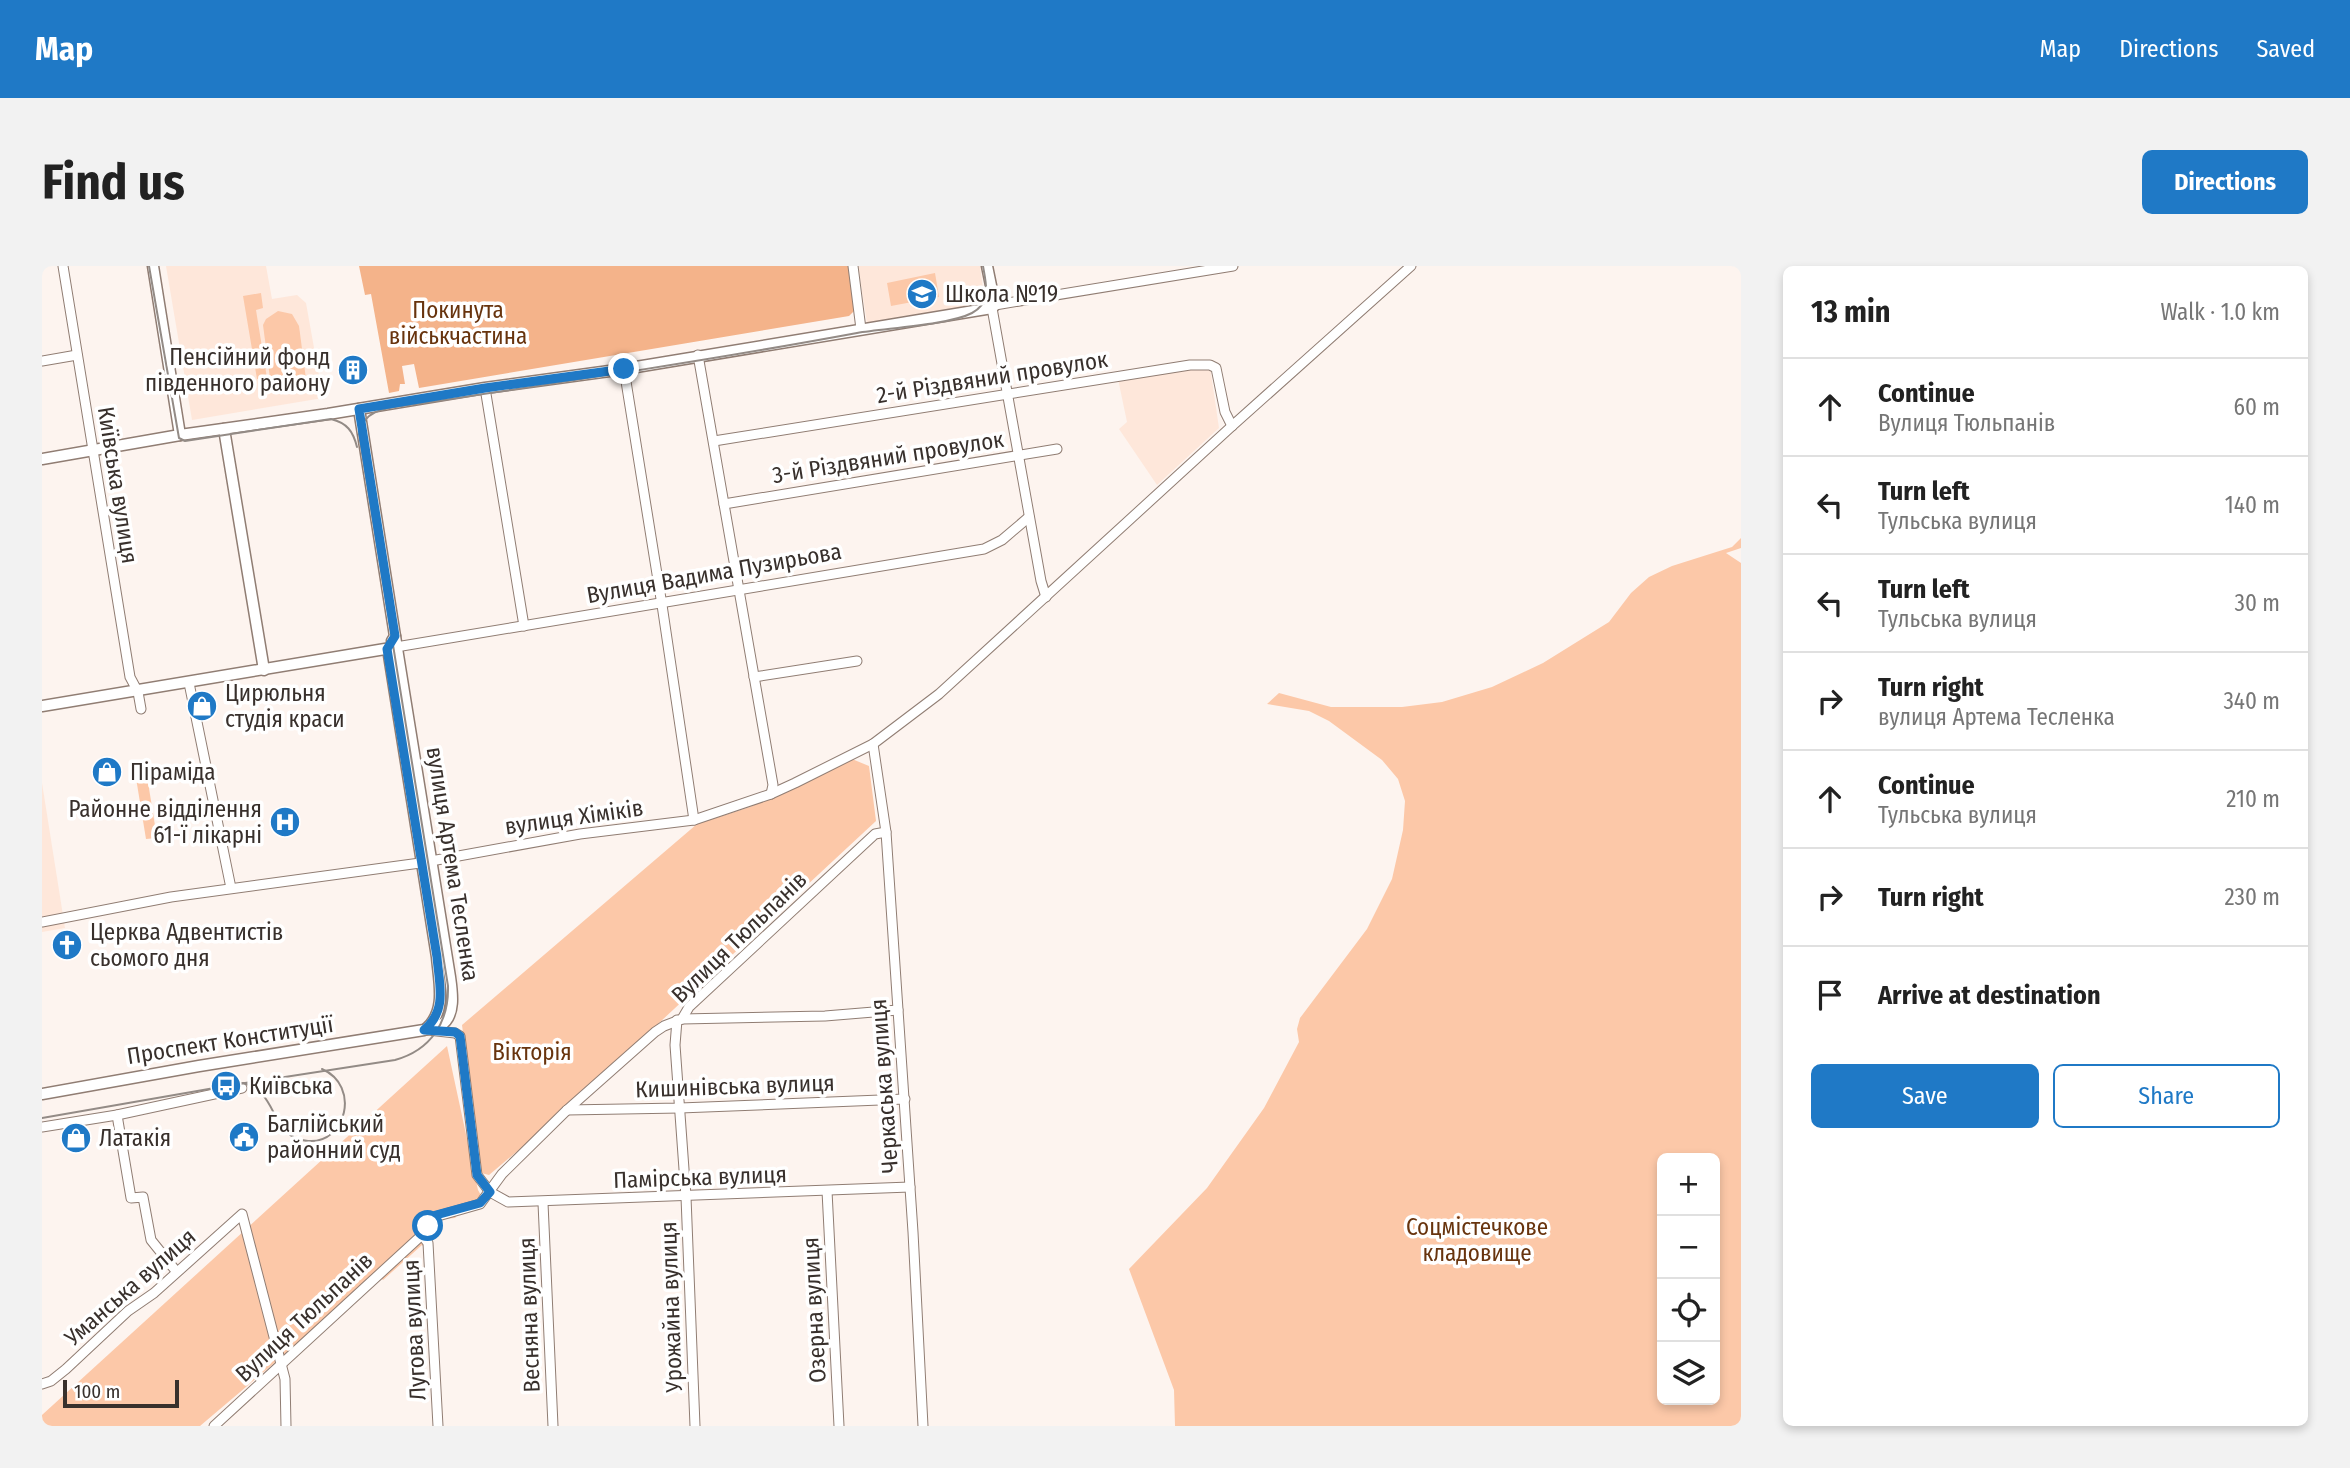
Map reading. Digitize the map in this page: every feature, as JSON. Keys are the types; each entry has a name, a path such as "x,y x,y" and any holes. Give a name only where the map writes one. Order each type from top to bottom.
{"street":[{"name":"Київська вулиця","path":"63,266 130,677 138,692 141,709"},
{"path":"153,266 180,435"},
{"path":"853,266 861,329"},
{"path":"987,266 1029,517 1046,597"},
{"path":"42,459 180,435 624,369 1233,266"},
{"name":"вулиця Хіміків","path":"42,922 171,897 425,862 580,834 694,820 771,794 873,744 939,694 1231,426 1411,266"},
{"path":"42,361 77,355"},
{"path":"698,355 773,785 771,794"},
{"name":"2-й Різдвяний провулок","path":"714,441 1190,365 1210,365 1216,368 1225,412 1231,426"},
{"path":"624,369 663,605 694,820"},
{"path":"485,388 524,626"},
{"name":"вулиця Артема Тесленка","path":"359,409 437,957 441,999 439,1013 434,1022 424,1030"},
{"path":"224,429 264,670"},
{"name":"3-й Різдвяний провулок","path":"724,504 1057,449"},
{"name":"Вулиця Вадима Пузирьова","path":"42,706 264,670 393,644 663,605 984,549 1002,540 1029,517"},
{"path":"754,677 858,661"},
{"path":"189,683 231,888"},
{"name":"Черкаська вулиця","path":"873,744 886,832 905,1099 923,1426"},
{"name":"Вулиця Тюльпанів","path":"214,1426 422,1235 431,1219 436,1215 480,1203 492,1194 502,1174 567,1110 655,1032 680,1020 689,1007 776,924 876,834 886,832"},
{"path":"680,1020 825,1016 898,1010"},
{"name":"Урожайна вулиця","path":"680,1020 675,1045 686,1197 695,1426"},
{"path":"424,1030 455,1032 460,1036 477,1175 492,1194"},
{"name":"Проспект Конституції","path":"42,1094 424,1030"},
{"path":"42,1127 117,1115 242,1088"},
{"name":"Кишинівська вулиця","path":"567,1110 905,1099"},
{"path":"117,1115 131,1198 143,1197 151,1240 176,1271"},
{"name":"Памірська вулиця","path":"492,1194 508,1202 543,1203 909,1187"},
{"name":"Озерна вулиця","path":"828,1191 839,1426"},
{"name":"Весняна вулиця","path":"543,1203 553,1426"},
{"name":"Уманська вулиця","path":"42,1384 51,1381 66,1369 128,1311 154,1293 242,1214 281,1364"},
{"name":"Лугова вулиця","path":"422,1235 428,1243 438,1426"},
{"path":"281,1364 285,1378 286,1426"}],"shaded area":[{"path":"166,266 266,266 272,299 297,295 306,303 323,398 192,420"},
{"name":"Школа №19","path":"858,266 980,266 983,288 981,301 972,306 867,323"},
{"path":"1210,367 1219,428 1157,485 1119,429 1127,422 1118,379"},
{"path":"42,783 65,928 42,932"}],"green space":[{"name":"Покинута військчастина","path":"359,266 849,266 855,310 849,316 419,388 414,364 402,366 405,384 400,384 399,391 389,393 371,294 365,295"},
{"path":"935,273 939,297 891,306 887,283"},
{"path":"261,293 263,308 256,310 267,378 257,379 243,296"},
{"path":"278,311 292,314 299,326 306,379 303,386 291,393 277,390 270,378 263,325 266,319"},
{"name":"Соцмістечкове кладовище","path":"1741,538 1741,548 1726,553 1741,563 1741,1426 1175,1426 1174,1390 1129,1269 1207,1188 1264,1108 1299,1042 1297,1029 1300,1018 1367,929 1392,879 1403,830 1405,801 1398,779 1382,760 1329,721 1309,711 1267,704 1279,693 1331,707 1402,707 1442,702 1492,687 1543,663 1609,622 1631,593 1649,577 1672,566 1732,547"},
{"name":"Вікторія","path":"852,759 869,766 876,821 558,1117 489,1175 481,1173 462,1025 697,824 750,807"},
{"path":"147,776 157,838 146,839 136,778"},
{"name":"Вікторія","path":"447,1046 478,1190 482,1197 475,1203 454,1211 450,1214 461,1211 455,1218 443,1219 434,1227 434,1234 431,1229 418,1241 423,1241 427,1247 428,1280 422,1245 383,1280 380,1277 417,1242 200,1426 42,1426 42,1415"}],"tram line":[{"path":"149,266 179,438 185,441 331,419 348,428 357,447"},
{"path":"42,1118 395,1060 428,1042 441,1023 448,986 359,434 367,418 389,408 962,317 983,304 986,292 983,266"},
{"path":"243,1083 263,1095 286,1132 295,1138 308,1141 321,1139 332,1133 339,1124 345,1100 342,1088 334,1077 322,1069"}],"place":[{"name":"Школа №19","path":"922,294"},
{"name":"Пенсійний фонд південного району","path":"353,370"},
{"name":"Цирюльня студія краси","path":"202,706"},
{"name":"Піраміда","path":"107,772"},
{"name":"Районне відділення 61-ї лікарні","path":"285,822"},
{"name":"Церква Адвентистів сьомого дня","path":"67,945"},
{"name":"Київська","path":"226,1086"},
{"name":"Баглійський районний суд","path":"244,1137"},
{"name":"Латакія","path":"76,1138"}],"route":[{"path":"428,1226 436,1215 469,1208 480,1203 490,1192 477,1175 460,1036 455,1032 424,1030 434,1022 439,1013 441,999 437,957 387,649 395,636 359,409 424,397 624,369"}]}
